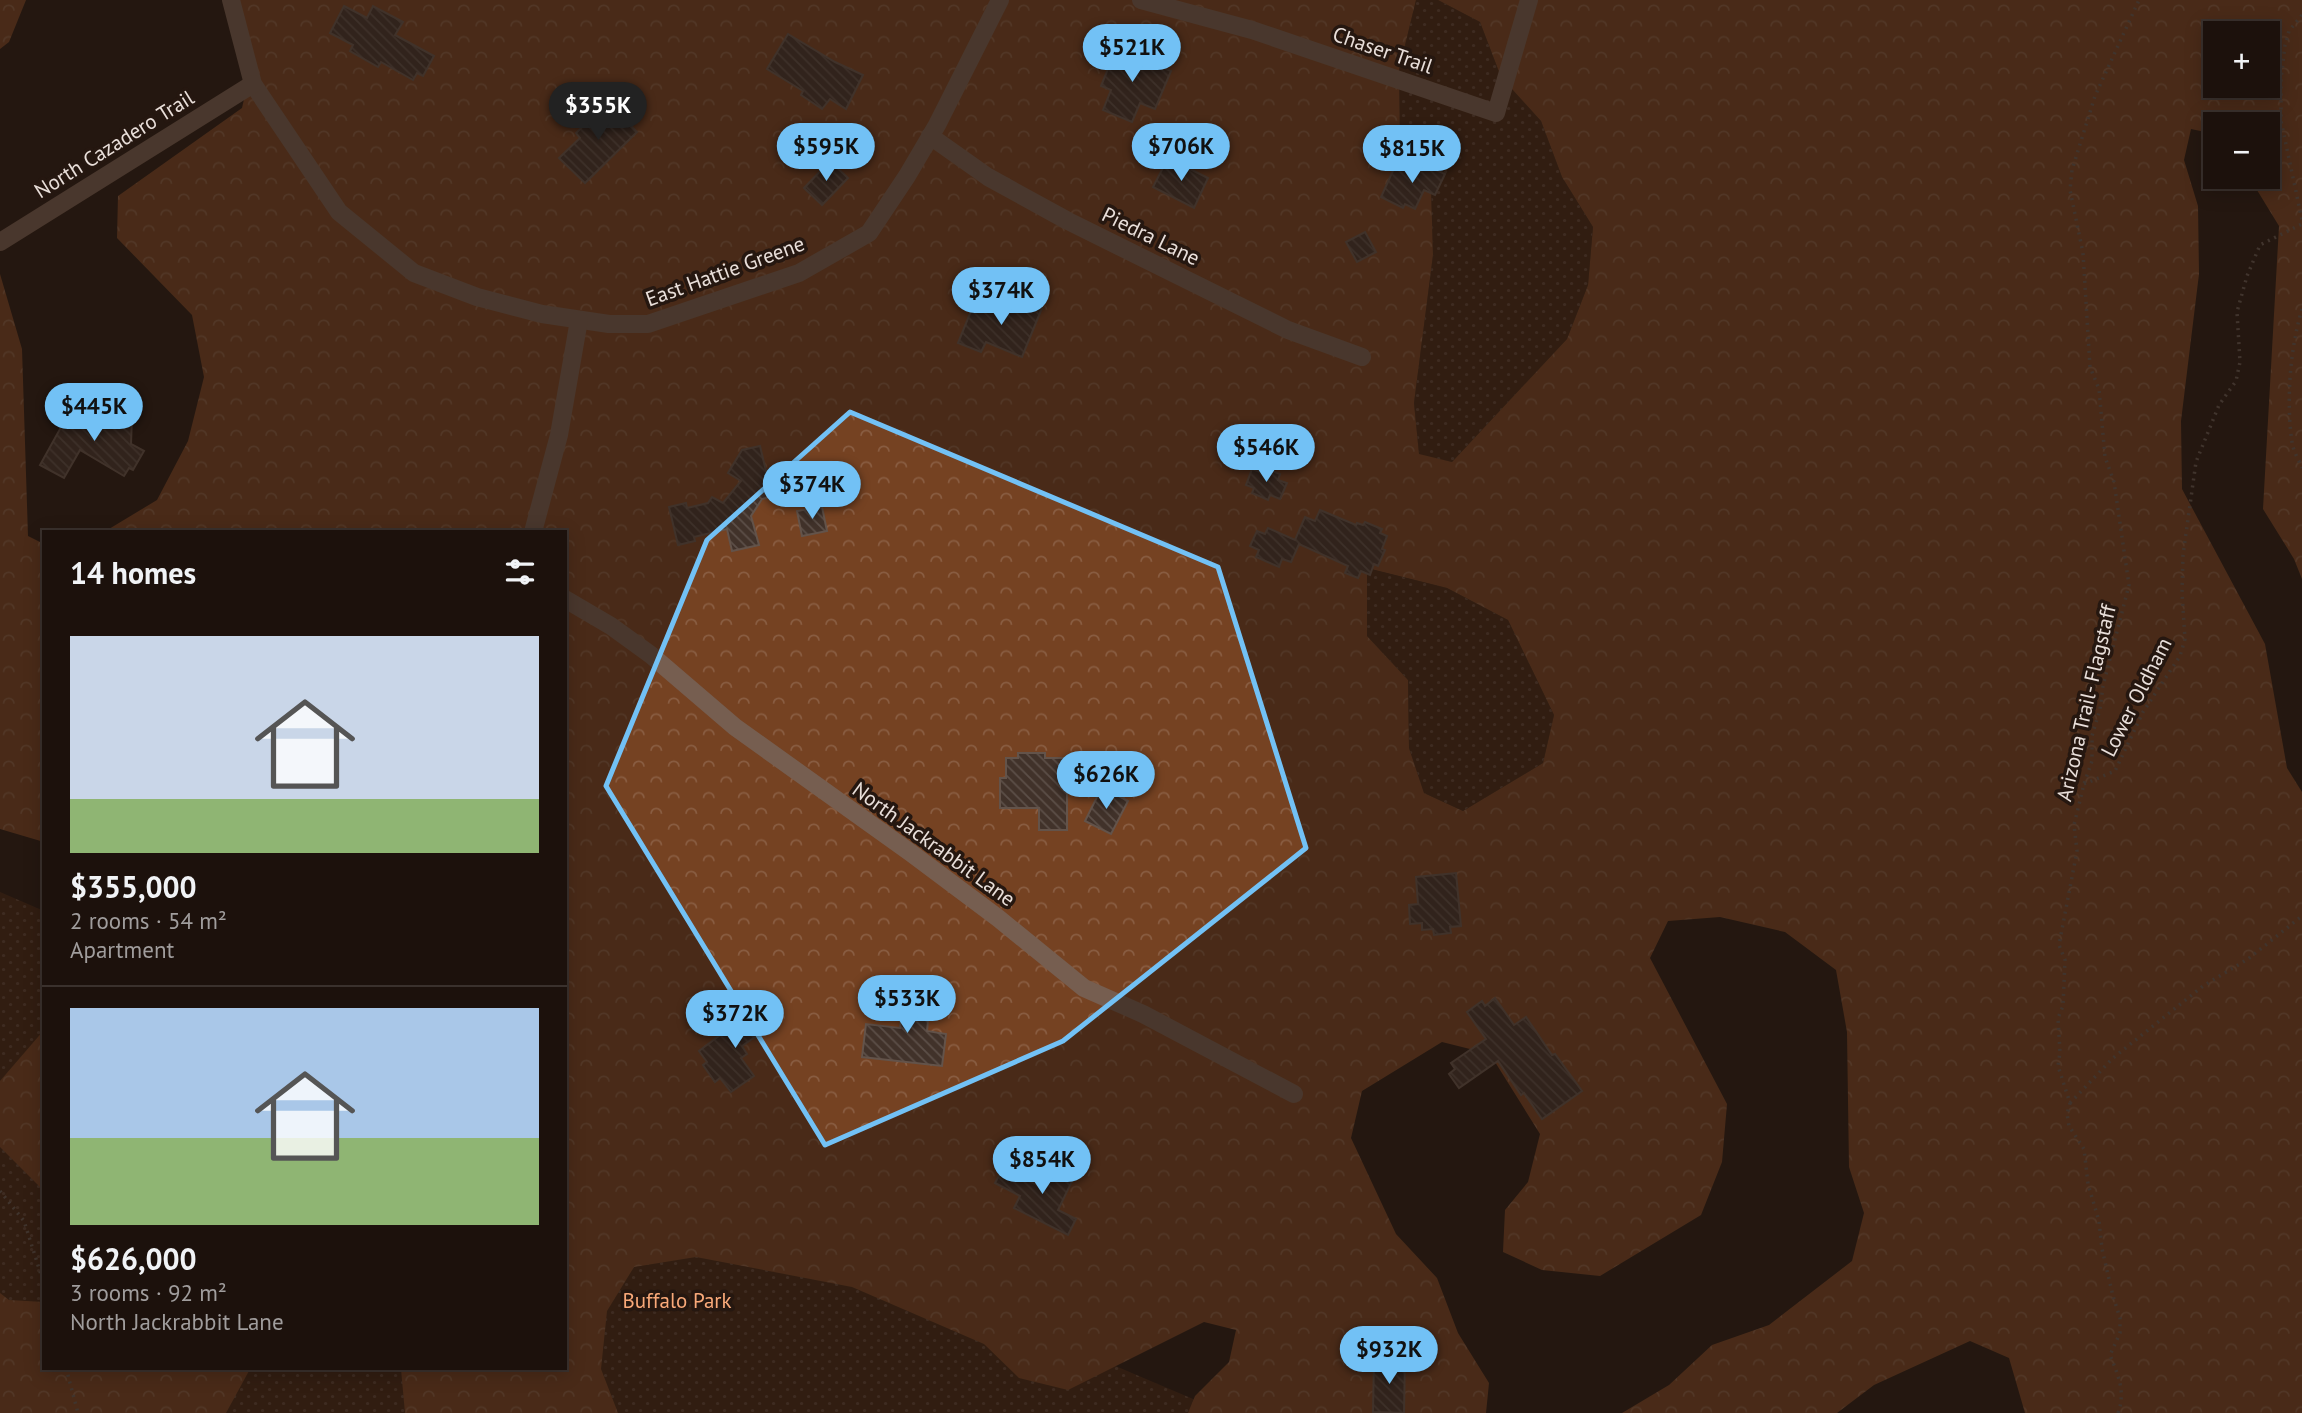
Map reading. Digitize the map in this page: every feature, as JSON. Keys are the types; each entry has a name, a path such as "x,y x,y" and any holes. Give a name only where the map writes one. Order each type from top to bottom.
{"street":[{"name":"East Hattie Greene","path":"232,0 253,84 339,212 414,273 477,297 542,314 609,324 648,324 799,273 869,233 930,136 1000,0"},
{"name":"Chaser Trail","path":"1141,0 1252,30 1496,113 1529,0"},
{"name":"North Cazadero Trail","path":"0,242 253,84"},
{"name":"Piedra Lane","path":"930,136 988,177 1068,221 1289,330 1362,357"},
{"path":"534,530 559,435 579,320"},
{"name":"North Jackrabbit Lane","path":"567,600 611,626 642,649 735,727 933,870 1084,988 1143,1014 1294,1094"}],"path":[{"name":"Arizona Trail- Flagstaff","path":"2118,1413 2122,1384 2110,1355 2120,1333 2120,1318 2102,1249 2099,1221 2088,1184 2084,1149 2069,1125 2067,1114 2070,1103 2058,1066 2058,1018 2063,1006 2065,960 2059,945 2077,851 2074,825 2092,761 2092,736 2129,585 2129,569 2123,551 2114,482 2105,457 2099,389 2090,367 2083,253 2070,190 2072,170 2095,96 2139,0"},
{"path":"2302,15 2289,31 2281,79 2281,121 2302,222"},
{"name":"Lower Oldham","path":"2084,784 2115,771 2143,712 2180,656 2185,639 2183,555 2196,462 2219,405 2236,381 2240,362 2237,312 2260,245 2302,222"},
{"path":"2302,309 2293,348 2290,414 2292,445 2302,468"},
{"path":"2070,1103 2113,1058 2203,986 2248,959 2302,916"},
{"path":"0,1191 23,1221 42,1278"},
{"path":"67,1370 78,1413"}],"highlighted area":[{"path":"850,412 1218,567 1306,848 1063,1041 825,1145 606,786 707,540"}],"green space":[{"path":"0,0 26,0 9,42 0,49"},
{"path":"225,0 1416,0 1399,70 1400,137 1431,187 1433,255 1414,403 1419,454 1452,462 1567,339 1588,285 1593,227 1562,177 1541,121 1501,77 1480,22 1438,0 2302,0 2302,579 2294,559 2263,509 2279,226 2256,189 2280,189 2280,112 2203,112 2203,132 2191,129 2184,160 2198,206 2199,274 2181,421 2182,489 2265,644 2287,768 2302,792 2302,1413 2025,1413 2009,1358 1970,1341 1874,1385 1837,1413 1622,1413 1669,1385 1712,1345 1769,1325 1852,1261 1864,1213 1849,1167 1847,1032 1836,970 1785,932 1720,917 1668,921 1650,958 1727,1104 1722,1162 1701,1215 1600,1276 1542,1270 1503,1252 1505,1210 1528,1182 1540,1134 1490,1054 1442,1042 1362,1091 1351,1138 1396,1234 1437,1278 1458,1333 1489,1383 1486,1413 1188,1413 1195,1396 1229,1362 1236,1330 1204,1322 1068,1390 1019,1378 984,1344 852,1287 696,1257 634,1267 607,1311 601,1369 618,1413 405,1413 401,1370 567,1370 567,530 107,530 157,500 188,441 204,377 192,315 117,238 118,196 242,108 253,60","holes":["1367,568 1447,588 1508,620 1554,715 1543,763 1463,811 1424,793 1409,748 1408,680 1367,636"]},
{"path":"1416,0 1438,0 1480,22 1501,77 1541,121 1562,177 1593,227 1588,285 1567,339 1452,462 1419,455 1414,403 1433,255 1431,187 1400,138 1399,70"},
{"path":"0,274 22,349 28,536 42,543 42,841 0,829"},
{"path":"1366,568 1447,588 1508,620 1554,715 1543,763 1463,811 1424,793 1409,748 1408,680 1367,636"},
{"name":"Buffalo Park","path":"0,892 42,910 42,1370 567,1370 567,1133 1226,1413 0,1413"},
{"path":"42,1032 42,1189 0,1147 0,1081"},
{"path":"0,1293 9,1300 42,1302 42,1370 249,1370 226,1413 0,1413"}],"building":[{"path":"344,6 367,18 373,6 403,22 395,35 434,56 423,76 417,73 413,80 381,62 378,67 350,51 353,45 330,33"},
{"path":"788,34 863,75 846,109 830,99 822,109 801,95 803,91 767,69"},
{"path":"1112,46 1171,71 1155,109 1140,103 1132,122 1103,110 1111,90 1101,86 1110,64 1105,62"},
{"path":"608,102 637,132 585,183 559,158 580,138 576,133"},
{"path":"1168,158 1208,178 1194,208 1153,187"},
{"path":"830,161 848,178 822,205 804,188"},
{"path":"1418,162 1445,174 1435,195 1424,190 1415,209 1405,204 1403,208 1381,197 1396,164 1414,172"},
{"path":"1365,232 1376,252 1357,262 1346,242"},
{"path":"1020,299 1042,308 1022,357 986,342 981,352 958,343 975,301 996,309 998,305 1015,312"},
{"path":"70,411 90,421 95,412 132,417 131,444 144,451 133,470 129,468 124,476 80,450 64,478 40,465"},
{"path":"760,446 766,471 791,465 795,482 787,484 789,492 762,499 751,516 759,545 732,551 727,529 694,537 695,541 678,545 669,507 686,503 687,508 708,503 712,497 723,503 741,481 728,473 742,450"},
{"path":"1262,467 1280,474 1278,480 1287,483 1280,499 1270,495 1268,500 1252,493 1254,488 1246,485 1252,469 1260,472"},
{"path":"822,507 827,531 802,536 797,511"},
{"path":"1320,510 1356,525 1363,525 1365,522 1382,529 1380,533 1387,536 1382,549 1385,550 1378,566 1374,564 1370,575 1361,571 1358,578 1345,573 1348,566 1299,544 1291,562 1282,559 1279,567 1256,557 1259,550 1250,546 1257,531 1265,534 1268,528 1295,540 1305,517 1315,521"},
{"path":"1018,753 1045,753 1045,758 1067,758 1067,830 1039,830 1039,808 1000,808 1000,778 1006,778 1006,758 1018,758"},
{"path":"1102,787 1128,801 1111,834 1085,821"},
{"path":"1456,873 1461,926 1450,927 1451,933 1434,935 1433,929 1422,930 1422,923 1410,924 1409,905 1418,904 1416,877"},
{"path":"905,988 931,991 927,1031 946,1034 942,1066 862,1057 866,1024 900,1028"},
{"path":"1495,998 1514,1025 1526,1017 1552,1055 1555,1054 1582,1091 1542,1119 1524,1093 1521,1095 1498,1061 1459,1088 1449,1074 1455,1069 1451,1063 1486,1039 1467,1012 1482,1001 1485,1006"},
{"path":"760,1005 774,1024 742,1046 747,1054 741,1058 754,1076 731,1092 720,1078 715,1082 703,1065 707,1062 699,1051"},
{"path":"1048,1161 1075,1175 1058,1210 1076,1219 1068,1235 1014,1208 1020,1196 995,1183 1003,1168 1037,1185"},
{"path":"1374,1358 1405,1359 1404,1413 1373,1412"}]}
